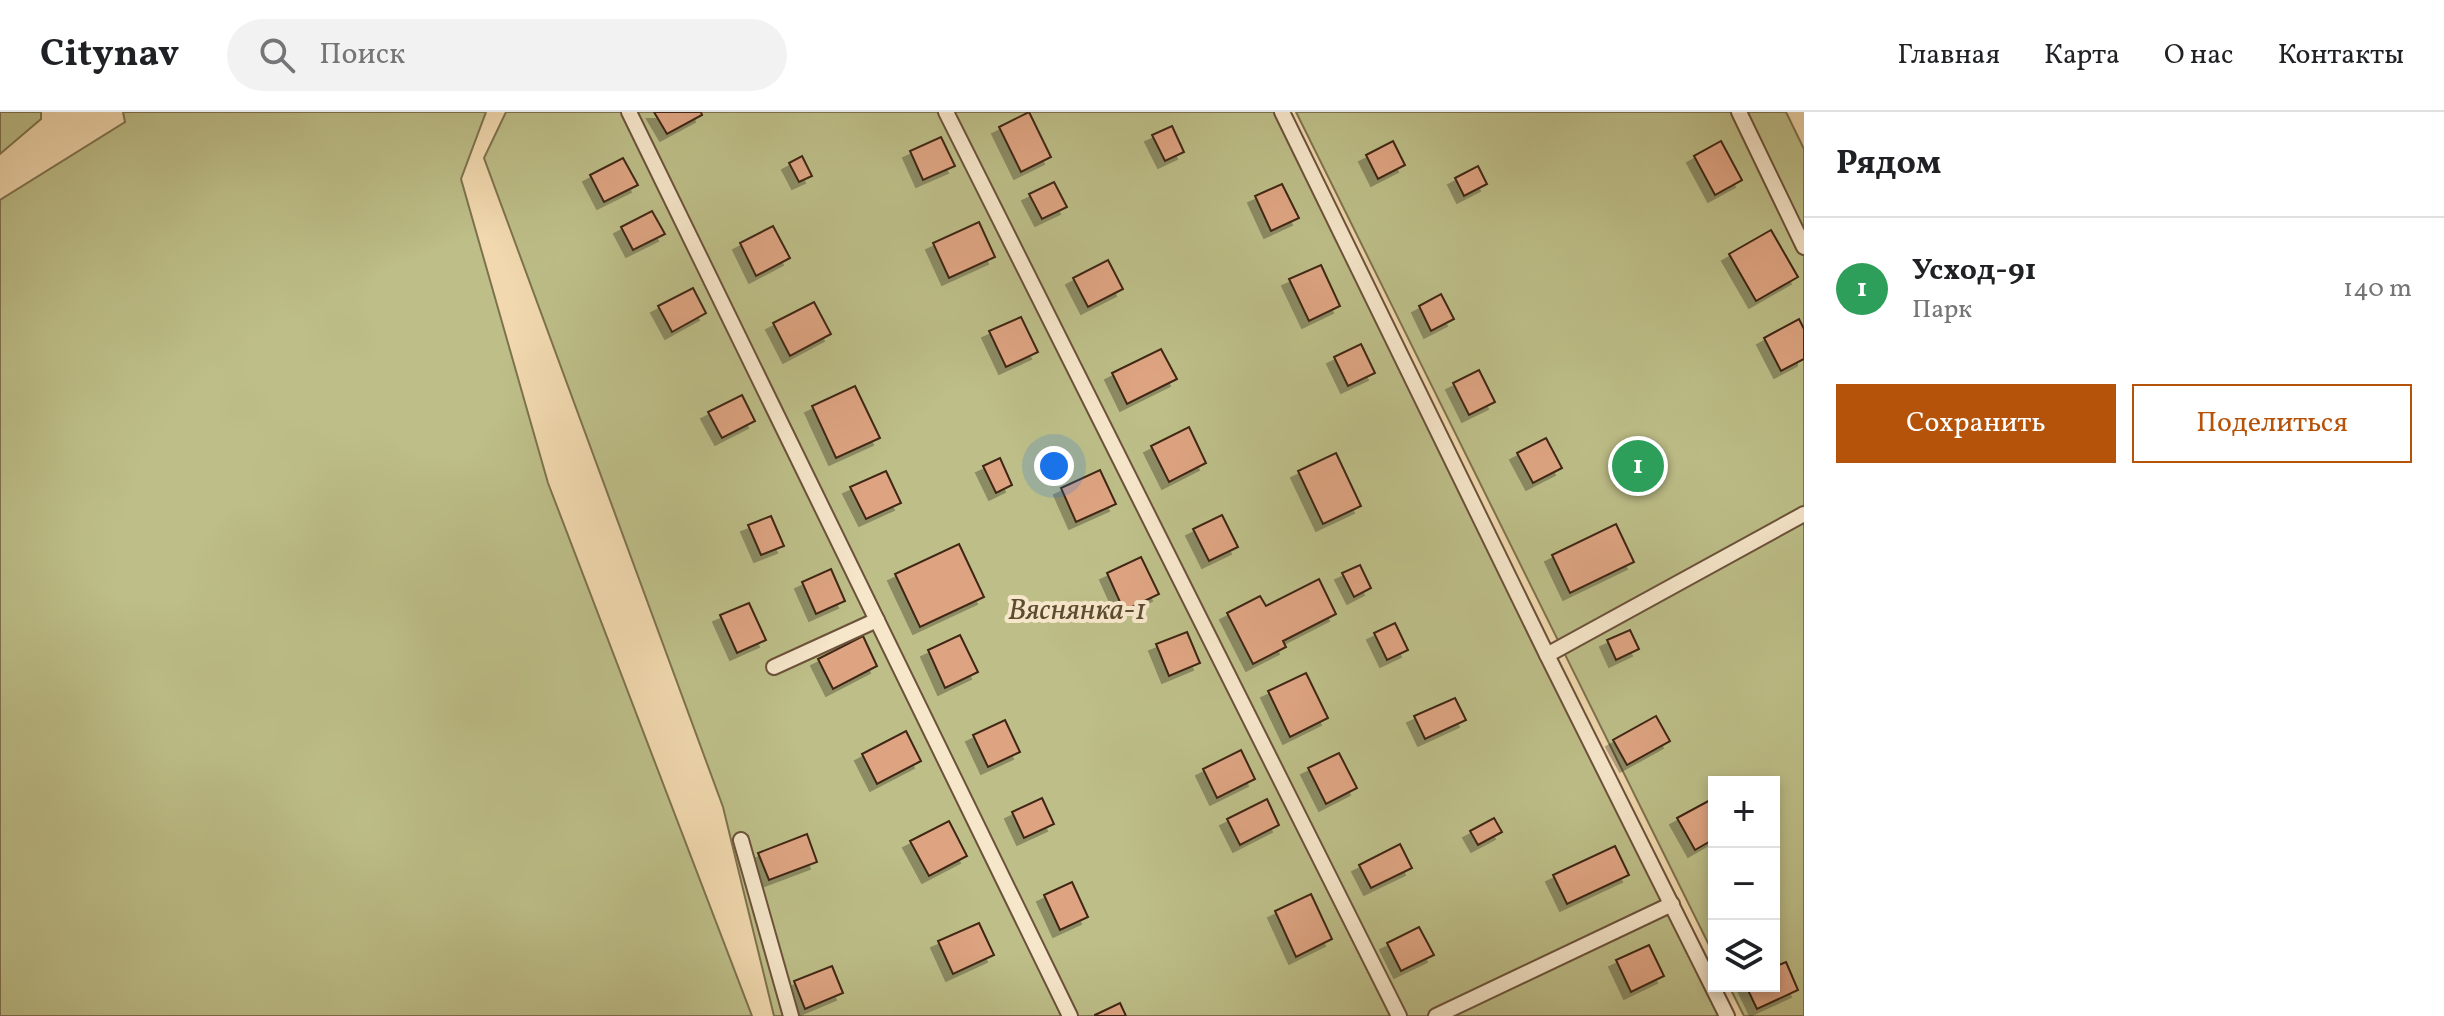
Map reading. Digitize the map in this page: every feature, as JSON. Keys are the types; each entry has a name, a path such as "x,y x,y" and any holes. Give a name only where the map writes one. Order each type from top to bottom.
{"lane":[{"path":"629,112 1070,1016"},
{"path":"946,112 1399,1016"},
{"path":"1282,112 1727,1016"},
{"path":"1739,112 1804,247"},
{"path":"1547,655 1804,514"},
{"path":"774,667 877,620"},
{"path":"741,840 791,1016"},
{"path":"1436,1016 1672,904"}],"green space":[{"path":"0,112 41,112 41,119 0,154"},
{"path":"123,112 486,112 461,179 548,483 752,1016 0,1016 0,200 125,122"},
{"name":"Вяснянка-1","path":"506,112 1279,112 1708,978 1708,992 1715,992 1727,1016 774,1016 723,807 484,158"},
{"path":"1296,112 1786,112 1804,149 1804,1016 1744,1016 1732,992 1780,992 1780,776 1708,776 1708,943"}],"building":[{"path":"654,112 701,112 702,115 667,134"},
{"path":"1029,112 1051,157 1021,172 999,127"},
{"path":"1172,126 1184,152 1165,161 1152,135"},
{"path":"941,137 955,166 923,180 910,151"},
{"path":"1393,141 1405,165 1378,179 1366,155"},
{"path":"1721,141 1742,180 1715,195 1694,156"},
{"path":"802,156 812,176 799,182 789,163"},
{"path":"623,158 638,185 604,202 590,175"},
{"path":"1478,166 1487,184 1464,196 1455,178"},
{"path":"1054,182 1067,207 1042,219 1029,194"},
{"path":"1282,184 1299,218 1271,231 1255,196"},
{"path":"652,211 665,234 633,250 621,227"},
{"path":"979,222 995,257 949,278 933,243"},
{"path":"773,226 790,258 756,276 740,243"},
{"path":"1771,230 1798,277 1756,301 1729,254"},
{"path":"1108,260 1123,289 1088,307 1073,278"},
{"path":"1321,265 1340,306 1309,321 1289,279"},
{"path":"693,288 706,313 672,332 658,306"},
{"path":"1441,294 1454,319 1431,331 1419,306"},
{"path":"814,302 831,334 790,356 773,323"},
{"path":"1021,317 1038,352 1006,367 989,331"},
{"path":"1799,319 1804,329 1804,359 1781,371 1764,338"},
{"path":"1361,344 1375,373 1348,386 1334,357"},
{"path":"1161,349 1177,379 1127,404 1112,373"},
{"path":"1479,370 1495,402 1469,415 1453,383"},
{"path":"855,386 880,438 836,458 812,406"},
{"path":"742,395 755,421 722,438 708,412"},
{"path":"1189,427 1206,463 1169,482 1151,446"},
{"path":"1546,438 1562,468 1533,483 1517,453"},
{"path":"1336,453 1361,506 1323,524 1298,471"},
{"path":"1000,458 1012,485 996,493 983,466"},
{"path":"1100,470 1116,504 1076,522 1061,488"},
{"path":"886,471 901,503 866,519 850,487"},
{"path":"1222,515 1238,547 1209,561 1193,529"},
{"path":"771,516 784,546 761,555 748,525"},
{"path":"1616,524 1634,562 1570,593 1552,555"},
{"path":"959,544 984,597 920,627 895,574"},
{"path":"1141,557 1159,594 1124,611 1107,573"},
{"path":"1360,565 1371,588 1354,597 1342,573"},
{"path":"831,569 845,601 816,614 802,582"},
{"path":"1319,579 1336,614 1283,641 1286,647 1253,664 1227,613 1260,596 1266,606"},
{"path":"749,603 766,640 737,653 720,615"},
{"path":"1395,623 1408,650 1387,660 1374,633"},
{"path":"1630,630 1639,649 1616,660 1607,640"},
{"path":"1187,632 1200,663 1169,676 1156,644"},
{"path":"960,635 978,672 945,688 928,650"},
{"path":"863,636 877,666 833,689 818,659"},
{"path":"1306,673 1328,718 1290,737 1268,691"},
{"path":"1455,698 1466,720 1425,739 1414,716"},
{"path":"1656,716 1670,741 1627,765 1613,740"},
{"path":"1005,720 1020,752 988,767 973,735"},
{"path":"906,731 921,761 877,784 862,754"},
{"path":"1241,750 1255,779 1217,798 1203,769"},
{"path":"1339,753 1357,788 1326,804 1308,768"},
{"path":"1042,798 1054,824 1024,838 1012,812"},
{"path":"1267,799 1279,825 1240,845 1227,819"},
{"path":"1708,801 1708,842 1695,850 1677,818"},
{"path":"1494,818 1502,832 1478,845 1470,831"},
{"path":"949,821 967,856 929,876 910,841"},
{"path":"807,834 817,862 769,880 758,853"},
{"path":"1400,844 1412,868 1371,888 1359,865"},
{"path":"1615,846 1629,875 1567,904 1553,875"},
{"path":"1072,882 1088,917 1060,930 1044,895"},
{"path":"1311,894 1332,939 1296,957 1275,911"},
{"path":"979,923 994,955 953,974 938,941"},
{"path":"1419,927 1434,955 1401,971 1387,943"},
{"path":"1649,945 1664,976 1631,992 1616,960"},
{"path":"1786,962 1798,990 1757,1009 1749,992 1780,992 1780,964"},
{"path":"832,966 843,993 805,1009 794,981"},
{"path":"1120,1003 1126,1016 1095,1016 1095,1015"}],"place":[{"name":"Усход-91","path":"1638,466"}]}
